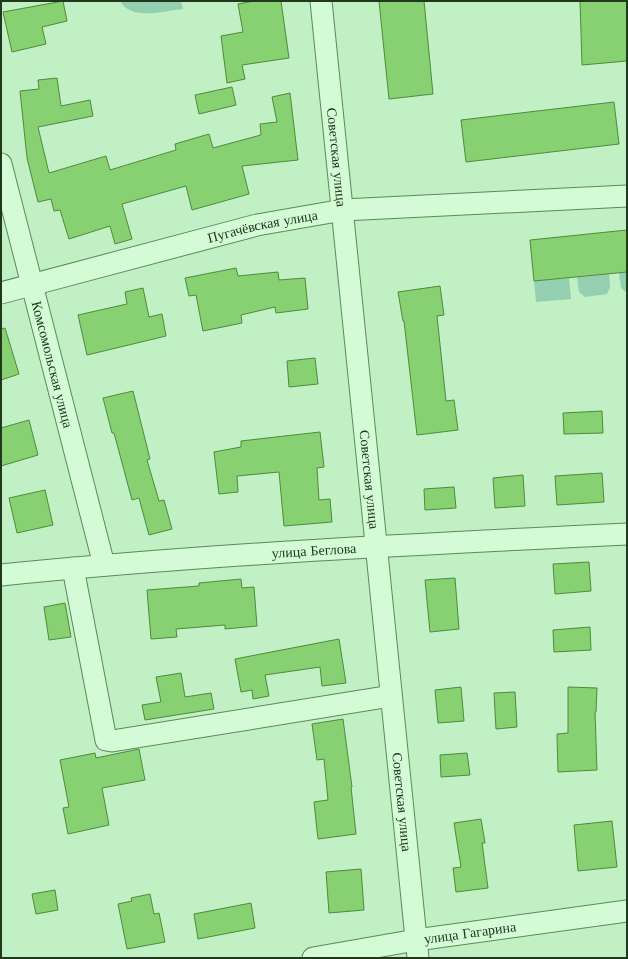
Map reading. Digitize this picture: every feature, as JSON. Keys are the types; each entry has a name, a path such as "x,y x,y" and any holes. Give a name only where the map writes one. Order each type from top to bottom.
{"street":[{"name":"Советская улица","path":"321,1 343,210 375,547 417,949"},
{"name":"Комсомольская улица","path":"1,164 104,565"},
{"name":"Пугачёвская улица","path":"1,293 257,225 343,210 627,196"},
{"name":"улица Беглова","path":"1,575 104,565 375,547 627,534"},
{"path":"74,568 106,740 112,741 391,696"},
{"name":"улица Гагарина","path":"314,958 417,949 627,911"}],"green space":[{"path":"120,1 181,1 183,9 158,13 140,13 125,7"},
{"path":"627,272 627,293 621,288 619,273"},
{"path":"609,274 610,287 607,294 585,297 579,292 577,277"},
{"path":"569,278 571,299 536,302 534,281"}],"building":[{"path":"63,1 67,21 42,27 46,44 12,52 3,12"},
{"path":"254,1 281,1 289,58 242,65 245,79 227,83 221,36 243,32 238,4"},
{"path":"379,1 424,1 433,94 389,99"},
{"path":"580,1 627,1 627,61 582,65"},
{"path":"57,78 61,106 90,100 93,116 38,127 49,173 106,156 110,170 176,150 175,144 209,134 213,148 261,135 260,124 277,122 272,97 290,93 298,160 242,166 249,194 192,210 186,186 122,204 132,239 115,244 110,226 69,239 60,210 54,211 51,199 38,202 27,158 20,91 39,89 38,80"},
{"path":"232,87 236,105 199,114 195,95"},
{"path":"614,102 619,144 466,162 461,120"},
{"path":"627,230 627,272 534,281 530,240"},
{"path":"236,268 238,276 278,272 279,280 305,278 308,309 276,313 275,307 241,315 242,323 203,331 196,295 189,296 185,278"},
{"path":"440,286 444,315 437,316 446,401 454,400 458,430 417,435 404,321 398,292"},
{"path":"143,288 149,317 162,314 166,336 87,355 78,315 127,304 125,292"},
{"path":"5,328 19,374 1,380 1,329"},
{"path":"315,358 318,384 289,387 287,361"},
{"path":"133,391 150,459 147,460 159,501 164,500 172,529 149,535 139,498 132,500 103,398"},
{"path":"602,411 603,433 564,434 563,413"},
{"path":"29,420 38,455 1,466 1,428"},
{"path":"320,432 324,467 317,468 319,500 330,499 332,522 284,526 279,472 237,476 238,492 219,494 214,452 241,447 241,441"},
{"path":"602,473 604,502 557,505 555,476"},
{"path":"523,475 525,506 495,508 493,478"},
{"path":"454,487 456,508 425,510 424,489"},
{"path":"45,490 53,525 17,533 9,498"},
{"path":"589,562 591,591 555,594 553,564"},
{"path":"455,578 459,629 430,632 425,580"},
{"path":"241,579 242,588 254,587 257,626 225,629 225,625 176,629 177,637 151,639 147,590 199,586 199,583"},
{"path":"65,603 71,637 49,640 44,607"},
{"path":"590,627 591,650 554,652 553,630"},
{"path":"339,639 346,683 322,686 320,667 265,675 269,696 253,699 252,690 241,692 235,659"},
{"path":"181,673 185,697 211,693 214,709 145,720 142,705 161,702 156,677"},
{"path":"461,687 464,721 438,723 435,690"},
{"path":"568,687 597,688 595,712 597,770 558,772 557,734 568,733"},
{"path":"515,692 517,727 496,729 494,693"},
{"path":"343,719 352,787 356,834 318,839 314,802 328,800 324,759 317,760 312,724"},
{"path":"139,749 145,780 102,788 109,825 68,834 63,808 69,807 60,760 95,753 96,758"},
{"path":"467,753 470,775 441,777 440,755"},
{"path":"481,819 485,843 482,843 488,888 456,892 453,868 461,867 454,823"},
{"path":"612,821 617,867 578,871 574,825"},
{"path":"361,869 364,910 329,913 326,872"},
{"path":"55,890 58,910 36,914 32,894"},
{"path":"150,894 154,914 159,913 165,942 127,949 118,904 132,901 131,898"},
{"path":"251,903 255,928 198,939 194,914"}]}
